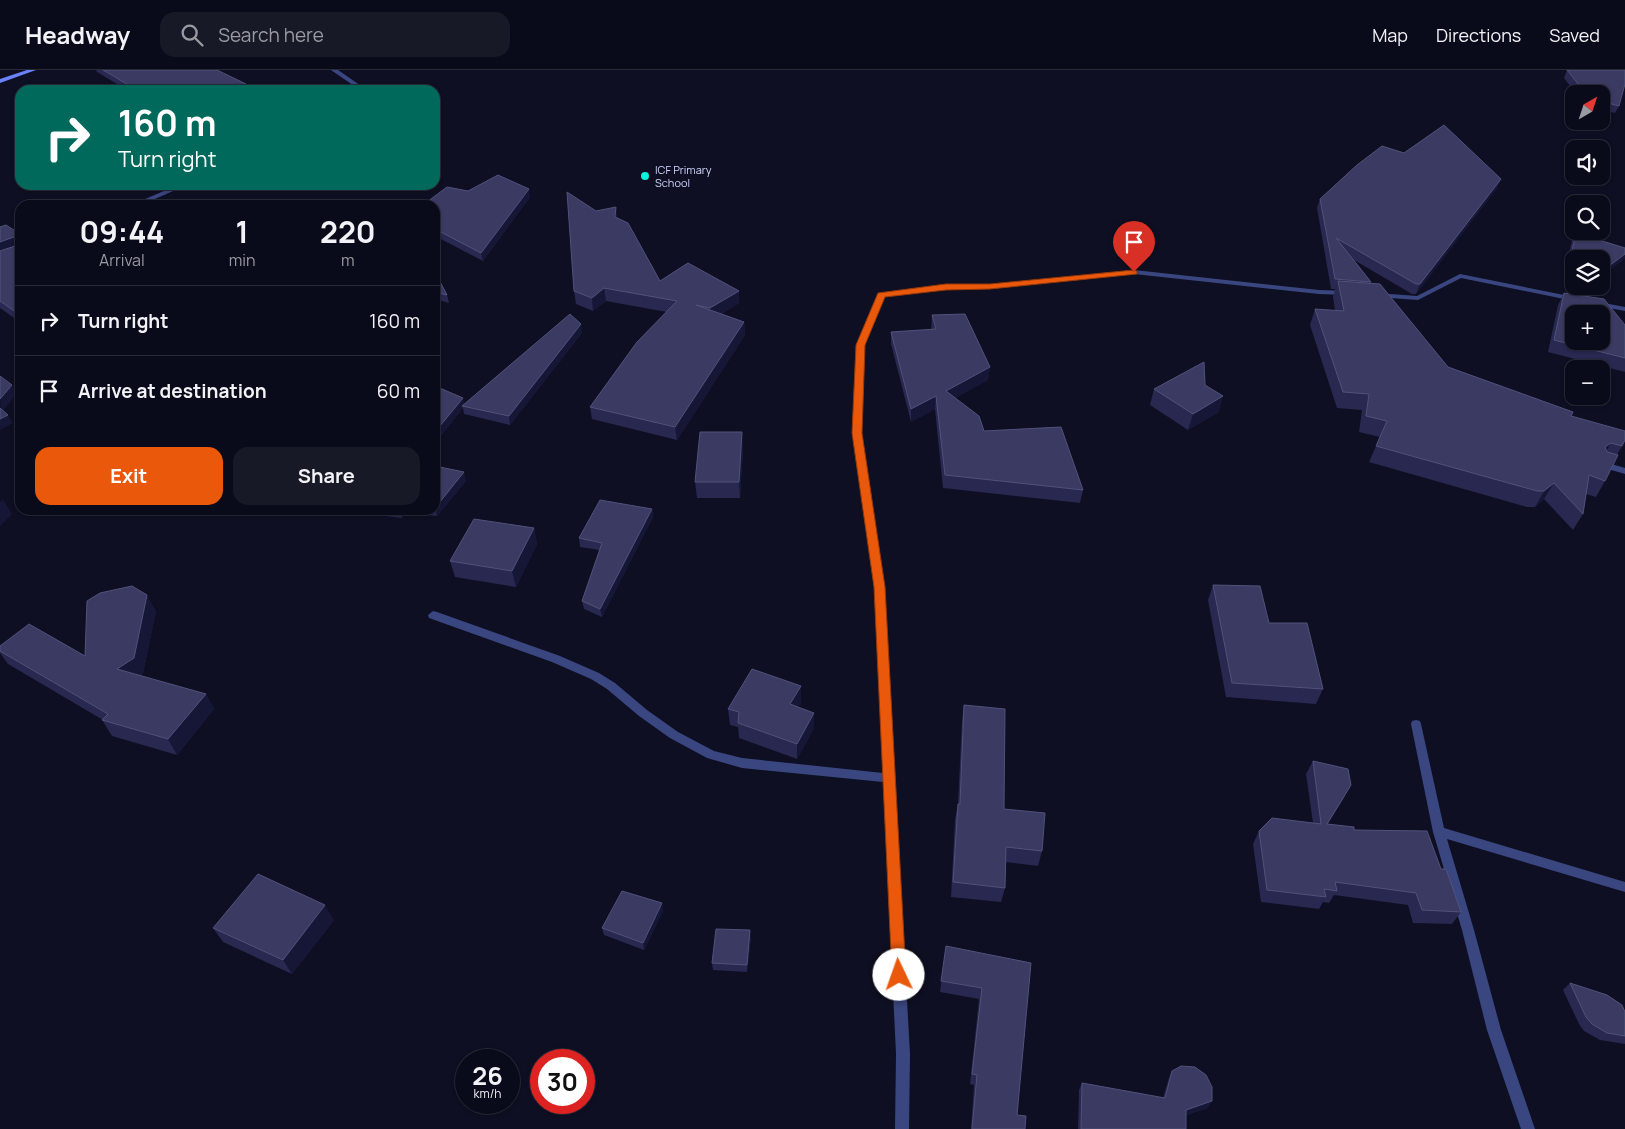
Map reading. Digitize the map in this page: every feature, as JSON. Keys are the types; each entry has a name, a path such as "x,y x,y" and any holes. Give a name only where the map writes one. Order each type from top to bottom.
{"street":[{"path":"0,81 33,70"},
{"path":"334,70 356,85"},
{"path":"147,200 172,190"},
{"path":"902,1129 902,1054 880,587 857,433 860,345 881,295 946,287 990,287 1134,272 1300,290 1352,293"},
{"path":"1371,294 1418,298 1460,276 1625,309"},
{"path":"1601,464 1625,471"},
{"path":"433,615 556,659 595,676 611,686 643,713 674,735 711,755 742,763 890,778"},
{"path":"1416,724 1439,832 1456,886 1494,1030 1528,1129"},
{"path":"1439,832 1625,887"}],"building":[{"path":"103,70 217,70 246,84 244,85 128,85"},
{"path":"1567,70 1625,70 1625,84 1619,106 1610,104 1610,85 1579,85"},
{"path":"1444,125 1501,179 1420,284 1416,284 1336,238 1371,282 1335,279 1320,199 1357,165 1382,146 1404,153"},
{"path":"498,175 529,189 481,253 440,232 440,200 430,200 447,187 468,191"},
{"path":"567,192 596,211 616,207 615,217 628,223 660,281 688,263 739,291 710,308 696,305 744,322 675,427 590,407 637,342 677,301 604,288 592,298 574,291"},
{"path":"6,225 15,231 15,238 0,242 0,227"},
{"path":"1574,240 1599,240 1625,248 1625,254 1610,265 1610,250 1572,250"},
{"path":"15,246 15,312 0,301 0,251"},
{"path":"1338,281 1380,284 1448,367 1573,412 1571,416 1625,431 1625,440 1622,446 1611,443 1605,447 1607,452 1618,455 1605,481 1589,475 1583,514 1554,483 1544,491 1537,491 1376,446 1387,421 1366,416 1369,394 1343,392 1315,309 1344,311"},
{"path":"440,282 447,295 440,293"},
{"path":"1564,293 1565,295 1604,299 1609,305 1565,305 1565,343 1554,340"},
{"path":"1610,306 1625,325 1625,358 1593,350 1610,350"},
{"path":"570,314 581,324 509,416 462,406"},
{"path":"965,314 990,367 946,391 979,416 984,431 1061,427 1083,490 945,475 936,396 911,409 891,332 936,329 932,315"},
{"path":"1204,362 1205,385 1223,396 1193,414 1154,389"},
{"path":"0,376 12,385 0,399"},
{"path":"440,388 463,398 440,426"},
{"path":"0,408 8,415 0,419"},
{"path":"700,432 742,432 739,482 695,482"},
{"path":"440,467 464,472 440,502"},
{"path":"600,500 652,509 600,609 582,601 602,543 579,538"},
{"path":"474,519 534,528 512,571 450,561"},
{"path":"1213,585 1260,586 1269,623 1307,623 1323,689 1232,683"},
{"path":"132,586 147,595 134,658 117,669 206,694 168,739 102,720 108,714 0,651 0,646 29,624 85,656 87,601 100,593"},
{"path":"752,669 801,686 790,704 814,713 797,744 738,723 739,712 728,709"},
{"path":"964,705 1005,709 1004,809 1045,813 1042,851 1006,847 1005,888 953,882 958,804 960,804"},
{"path":"1313,761 1348,769 1351,785 1327,824 1354,827 1354,830 1427,831 1441,869 1446,869 1461,912 1422,910 1416,893 1335,882 1337,891 1324,889 1326,897 1267,890 1259,831 1272,818 1321,824"},
{"path":"258,874 325,905 283,960 213,928"},
{"path":"622,891 662,903 643,943 602,928"},
{"path":"716,929 750,930 747,965 712,963"},
{"path":"946,946 1031,963 1017,1115 1026,1116 1025,1129 972,1129 977,1075 972,1074 982,988 941,981"},
{"path":"1570,983 1607,995 1622,1005 1625,1012 1625,1036 1607,1033 1592,1024 1586,1017"},
{"path":"1181,1066 1195,1067 1206,1075 1212,1087 1212,1101 1186,1110 1186,1129 1081,1129 1082,1083 1165,1098 1172,1071"}],"place":[{"name":"ICF Primary School","path":"645,176"}],"route":[{"path":"899,975 880,587 857,433 860,345 881,295 946,287 990,287 1134,272"}]}
